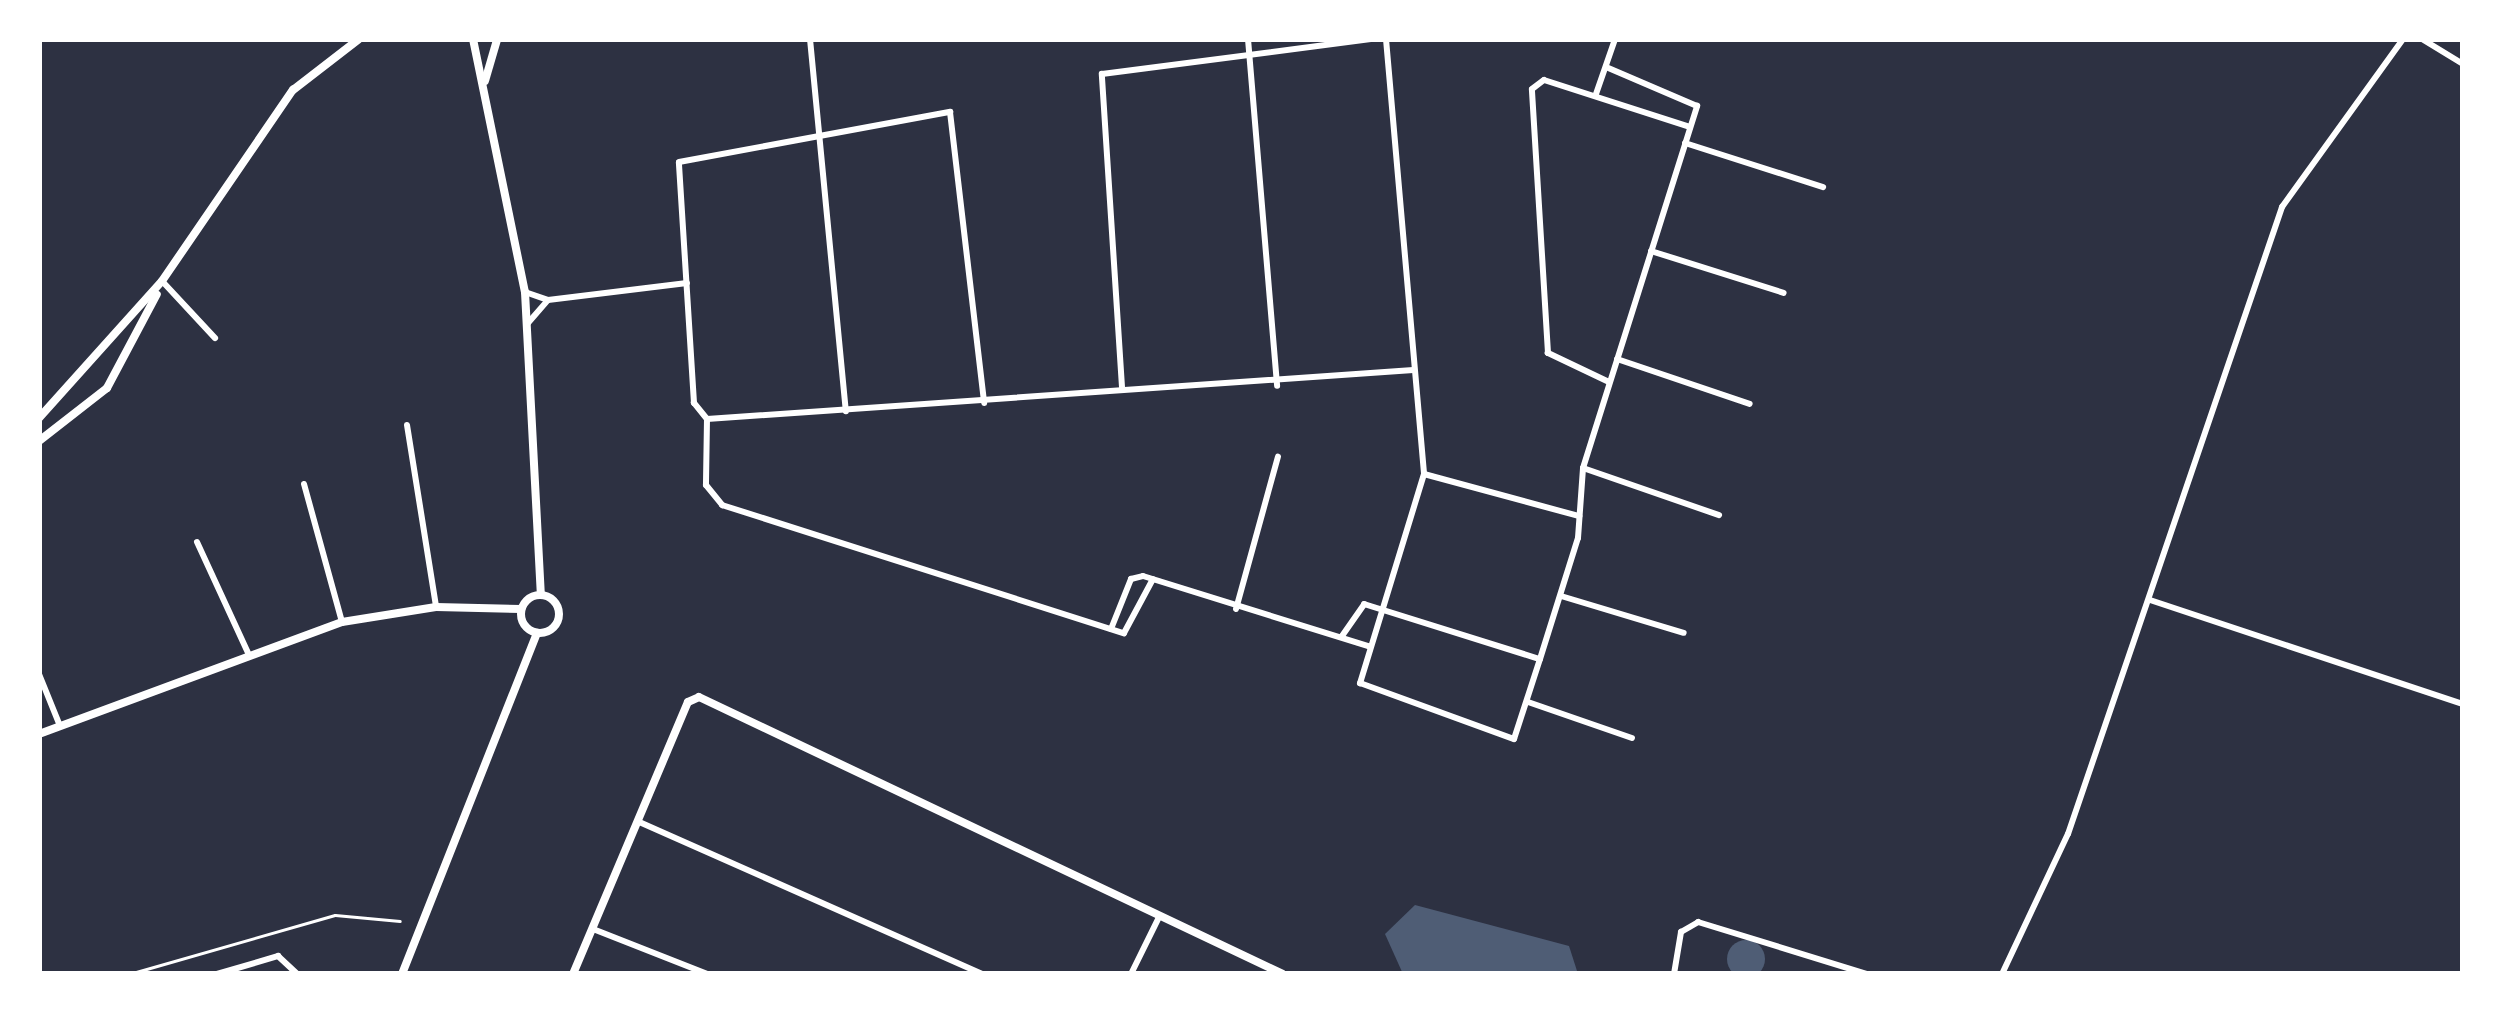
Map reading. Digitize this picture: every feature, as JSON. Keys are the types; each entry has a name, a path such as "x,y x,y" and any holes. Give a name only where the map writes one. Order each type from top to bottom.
{"street":[{"path":"39,441 106,388 162,281 292,89 359,39"},
{"path":"405,974 406,960 537,633 559,616 542,595 525,292 484,89 476,39 498,39 484,89"},
{"path":"810,39 846,411"},
{"path":"1248,39 1277,386"},
{"path":"1122,387 1102,74 1371,39"},
{"path":"1387,39 1424,474 1368,646 1363,690 1514,739 1560,595 1580,515 1583,468 1690,127 1692,95 1606,67"},
{"path":"1596,94 1615,39"},
{"path":"2002,974 2068,834 2282,207 2403,39"},
{"path":"2422,39 2463,64"},
{"path":"1609,382 1548,353 1534,82 1596,94 1690,127"},
{"path":"984,403 950,112 679,162 694,403 707,419 706,485 722,505 1111,629 1135,628 1154,579"},
{"path":"1685,143 1823,187"},
{"path":"1651,251 1784,293"},
{"path":"162,281 215,338"},
{"path":"56,432 42,416 162,281"},
{"path":"525,292 548,300 687,283"},
{"path":"528,323 548,300"},
{"path":"1617,359 1750,404"},
{"path":"707,419 984,403 1122,387 1277,386 1413,370"},
{"path":"407,425 436,607"},
{"path":"1236,609 1278,457"},
{"path":"1583,468 1719,515"},
{"path":"1424,474 1580,515"},
{"path":"304,484 342,622"},
{"path":"197,542 248,653"},
{"path":"1111,629 1131,579 1154,579 1236,609 1368,646"},
{"path":"39,734 342,622 436,607 521,609 542,595"},
{"path":"1560,595 1684,633"},
{"path":"2150,600 2463,704"},
{"path":"1342,637 1357,605 1540,658"},
{"path":"521,609 537,633"},
{"path":"39,674 60,726"},
{"path":"574,974 637,821 699,698 1283,974"},
{"path":"1527,701 1632,738"},
{"path":"637,821 982,974"},
{"path":"1131,974 1160,917"},
{"path":"1674,974 1681,932 1698,922 1867,974"},
{"path":"593,929 707,974"},
{"path":"217,974 278,956 297,974"}],"path":[{"path":"129,974 335,915 400,921"}],"water":[{"path":"1415,905 1569,946 1578,974 1403,974 1385,934"},
{"path":"1746,940 1760,945 1765,959 1760,973 1746,978 1732,973 1727,959 1732,945"}]}
